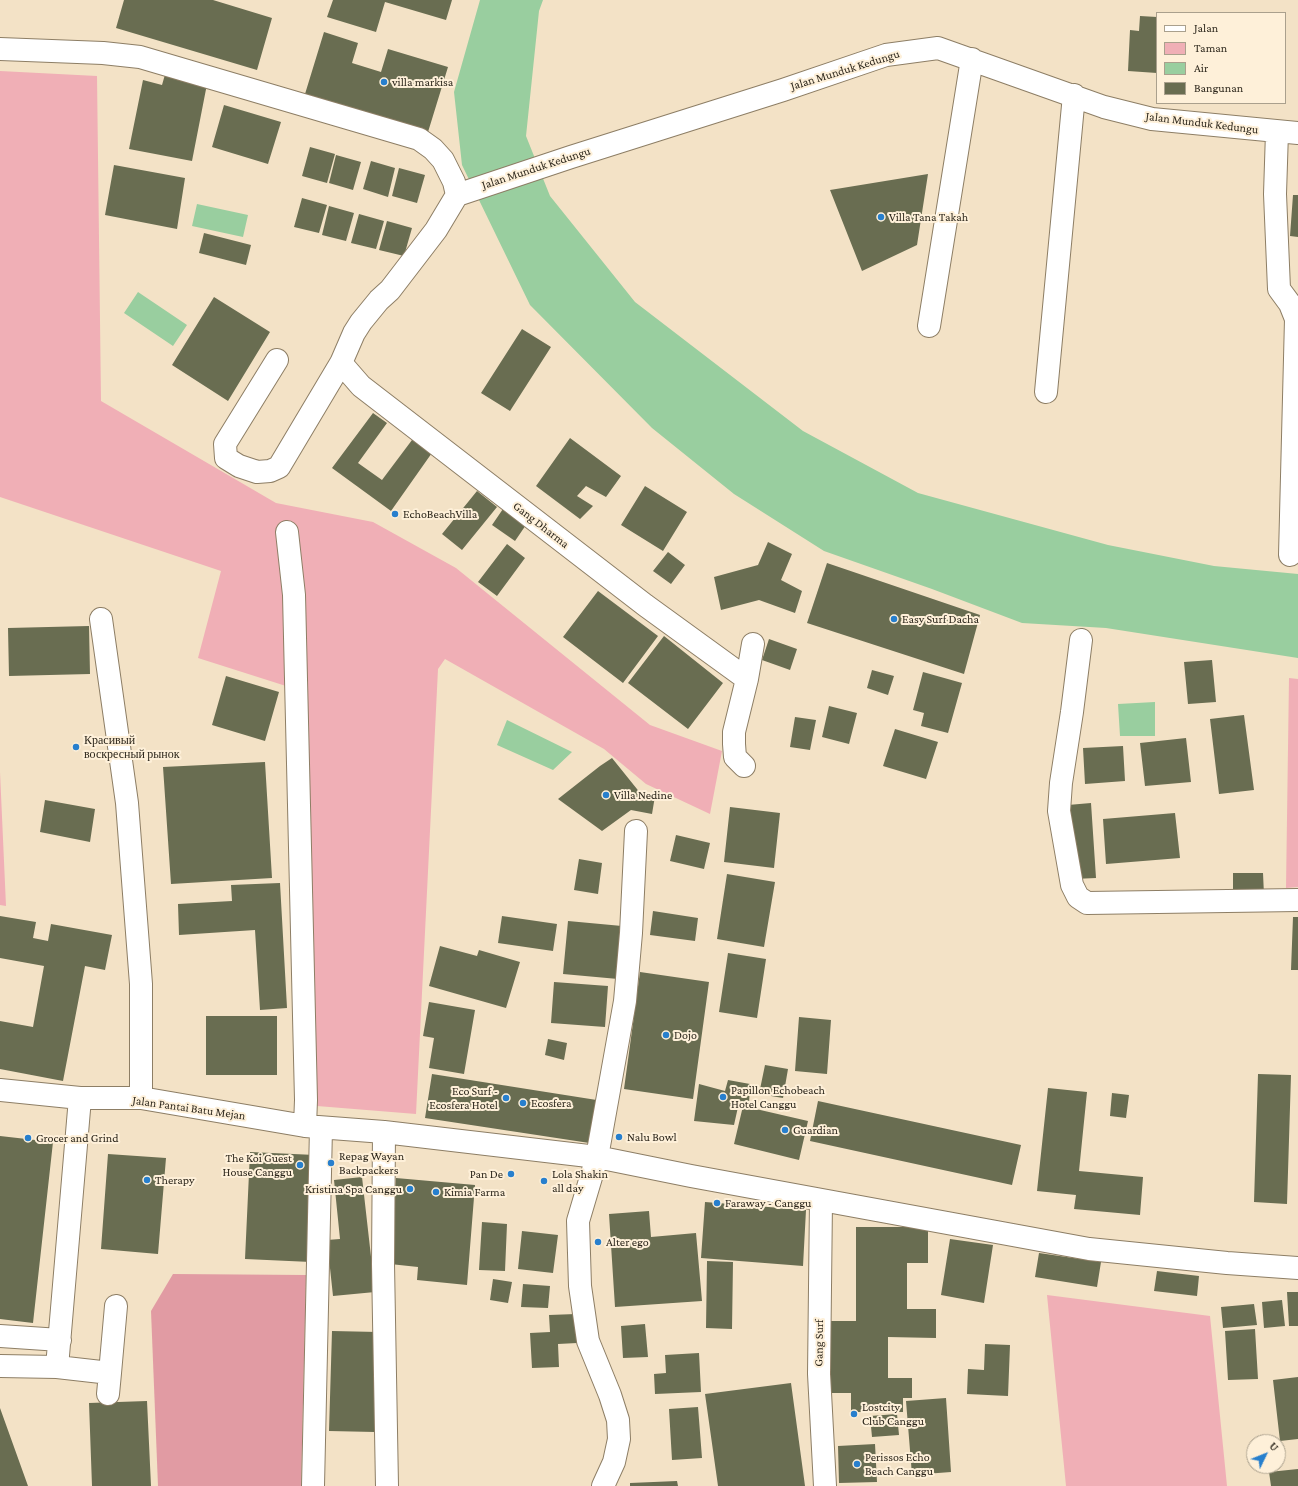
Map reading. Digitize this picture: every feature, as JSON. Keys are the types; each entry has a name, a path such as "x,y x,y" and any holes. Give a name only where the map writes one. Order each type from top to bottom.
{"street":[{"name":"Jalan Munduk Kedungu","path":"462,193 886,55 938,48 1074,95 1104,107 1152,119 1287,133"},
{"path":"0,50 103,53 140,57 419,139 433,149 443,160 454,182 462,193 390,290 369,310 354,333 341,363 279,467 270,471 257,472 239,466 226,458 225,444 277,360"},
{"path":"929,326 972,59"},
{"path":"1046,392 1074,95"},
{"path":"1287,133 1275,194 1279,288 1290,304 1296,319 1290,555"},
{"name":"Gang Dharma","path":"341,363 361,386 645,605 747,679"},
{"path":"287,532 294,595 306,1100 313,1127 314,1486"},
{"path":"101,619 128,811 141,984 141,1098"},
{"path":"1081,640 1061,783 1059,811 1072,885 1078,897 1086,903 1298,900"},
{"path":"744,766 735,756 734,732 754,644"},
{"path":"603,1486 614,1462 619,1438 618,1420 610,1395 588,1341 580,1286 578,1221 597,1156 626,986 631,933 636,831"},
{"name":"Jalan Pantai Batu Mejan","path":"0,1090 80,1098 141,1098 313,1127 384,1132 597,1156 821,1201 1089,1249 1227,1263 1298,1268"},
{"path":"57,1367 80,1098"},
{"path":"384,1132 383,1272 387,1486"},
{"name":"Gang Surf","path":"821,1201 819,1374 825,1486"},
{"path":"108,1394 116,1306"},
{"path":"0,1336 60,1340"},
{"path":"0,1366 57,1367 110,1373"}],"green space":[{"path":"0,71 97,76 101,401 276,503 373,522 456,568 650,725 722,751 710,814 646,784 604,749 445,659 438,669 416,1114 317,1106 286,686 198,658 221,571 0,497"},
{"path":"1289,678 1298,679 1298,887 1286,888"},
{"path":"0,772 6,906 0,905"},
{"path":"1047,1295 1210,1316 1227,1486 1066,1486"}],"shaded area":[{"path":"173,1274 306,1275 301,1486 158,1486 151,1311"}],"water":[{"path":"480,0 543,0 539,11 526,136 550,196 635,302 803,431 918,493 1108,545 1214,566 1298,574 1298,658 1106,628 1022,623 824,551 734,494 652,428 530,305 462,165 454,92"},
{"path":"197,204 248,215 243,237 192,226"},
{"path":"138,292 187,325 173,346 124,313"},
{"path":"1155,702 1155,736 1120,736 1118,704"},
{"path":"507,720 572,752 553,770 497,745"}],"building":[{"path":"124,0 213,0 272,18 257,70 116,28"},
{"path":"333,0 452,0 446,20 385,2 376,32 327,17"},
{"path":"1140,16 1156,17 1156,73 1128,71 1130,30 1139,31"},
{"path":"324,32 358,43 352,63 381,72 388,49 448,67 428,132 305,94"},
{"path":"166,71 208,79 192,161 129,149 143,80 162,85"},
{"path":"224,105 281,122 268,164 212,147"},
{"path":"310,147 335,154 327,183 302,176"},
{"path":"336,155 361,162 353,190 329,183"},
{"path":"371,161 395,168 388,197 363,189"},
{"path":"114,165 185,178 177,229 105,215"},
{"path":"399,168 425,175 417,203 392,196"},
{"name":"Villa Tana Takah","path":"928,174 917,245 862,271 830,190"},
{"path":"1293,195 1298,195 1298,237 1290,236"},
{"path":"302,198 327,205 319,233 294,227"},
{"path":"329,206 354,213 346,241 322,235"},
{"path":"359,214 384,221 376,249 351,243"},
{"path":"387,221 412,228 404,256 379,250"},
{"path":"204,233 251,245 246,265 199,253"},
{"path":"214,297 270,332 228,401 172,365"},
{"path":"522,329 551,347 510,411 481,393"},
{"path":"373,413 387,423 358,463 382,480 415,436 434,450 391,511 332,468"},
{"path":"570,438 621,476 606,497 586,486 577,496 593,506 580,519 536,486"},
{"path":"645,486 687,512 663,551 621,525"},
{"path":"477,491 497,507 462,550 442,534"},
{"path":"505,506 528,522 515,541 492,525"},
{"path":"768,542 792,554 781,580 802,591 795,613 759,600 721,610 714,577 758,565"},
{"path":"507,544 525,558 497,596 478,582"},
{"path":"668,552 685,565 671,584 653,571"},
{"name":"Easy Surf Dacha","path":"827,563 980,615 964,674 807,623"},
{"path":"598,591 658,636 623,683 563,637"},
{"path":"89,626 90,674 9,676 8,628"},
{"path":"664,636 723,683 688,729 628,683"},
{"path":"769,639 797,649 790,670 762,660"},
{"path":"1212,660 1216,702 1188,704 1184,662"},
{"path":"872,670 894,676 888,695 867,688"},
{"path":"923,672 962,683 948,733 921,726 924,713 913,710"},
{"path":"226,676 279,692 265,741 212,725"},
{"path":"829,706 857,713 849,744 822,737"},
{"path":"1244,715 1254,790 1219,794 1210,719"},
{"path":"795,717 816,720 810,750 790,747"},
{"path":"895,729 938,742 926,779 883,766"},
{"path":"1186,738 1191,782 1145,786 1140,743"},
{"path":"1123,746 1125,781 1085,784 1083,748"},
{"name":"Villa Nedine","path":"612,758 641,794 655,796 652,814 631,810 602,831 558,799"},
{"path":"265,762 272,878 171,884 163,767"},
{"path":"45,800 95,809 90,842 40,832"},
{"path":"1091,803 1096,878 1074,879 1068,805"},
{"path":"730,807 780,813 774,868 724,862"},
{"path":"1175,813 1180,858 1106,864 1103,819"},
{"path":"676,835 710,843 704,869 670,861"},
{"path":"579,859 602,863 598,894 574,890"},
{"path":"1233,873 1263,873 1264,895 1233,895"},
{"path":"727,874 775,882 764,947 717,939"},
{"path":"280,883 287,1008 260,1010 255,930 179,935 178,904 232,901 231,885"},
{"path":"653,911 698,918 695,941 650,935"},
{"path":"0,916 36,922 33,938 48,941 51,924 112,935 105,970 85,966 63,1081 0,1069 0,1021 33,1027 44,966 0,958"},
{"path":"502,916 557,924 553,951 498,943"},
{"path":"1293,917 1298,917 1298,970 1291,970"},
{"path":"568,921 622,926 618,979 563,974"},
{"path":"440,946 477,956 479,950 520,962 506,1008 429,986"},
{"path":"728,953 766,959 757,1018 719,1012"},
{"name":"Dojo","path":"640,972 709,982 693,1099 624,1089"},
{"path":"554,982 608,986 605,1027 551,1023"},
{"path":"429,1002 475,1010 464,1074 429,1068 434,1038 423,1036"},
{"path":"206,1016 277,1016 277,1075 206,1075"},
{"path":"799,1017 831,1020 827,1074 795,1071"},
{"path":"548,1039 567,1043 564,1060 545,1055"},
{"path":"765,1065 788,1069 783,1098 759,1094"},
{"path":"432,1074 603,1101 596,1144 425,1118"},
{"path":"1258,1074 1291,1075 1287,1204 1254,1202"},
{"name":"Papillon Echobeach Hotel Canggu","path":"728,1080 750,1084 749,1104 738,1107 734,1125 694,1121 699,1084 725,1091"},
{"path":"1048,1088 1087,1092 1079,1171 1143,1177 1140,1215 1074,1209 1076,1195 1037,1191"},
{"path":"1112,1093 1129,1095 1126,1118 1110,1116"},
{"path":"818,1101 1021,1145 1012,1185 810,1141"},
{"path":"743,1106 808,1121 799,1160 734,1144"},
{"path":"0,1136 53,1142 33,1323 0,1319"},
{"path":"250,1152 315,1155 311,1262 245,1259"},
{"path":"108,1154 166,1158 158,1254 101,1249"},
{"path":"362,1177 375,1292 333,1296 327,1240 340,1239 334,1180"},
{"path":"396,1178 475,1185 467,1285 417,1280 418,1267 390,1264"},
{"path":"705,1202 806,1210 803,1266 701,1258"},
{"path":"649,1211 651,1237 696,1233 702,1301 615,1307 609,1214"},
{"path":"482,1222 507,1224 505,1271 479,1270"},
{"path":"856,1227 928,1227 928,1263 907,1263 907,1309 936,1309 936,1338 888,1337 888,1378 912,1378 912,1398 903,1398 903,1412 851,1412 851,1393 825,1393 825,1321 856,1321"},
{"path":"522,1231 558,1235 553,1273 518,1269"},
{"path":"950,1239 993,1245 984,1303 941,1295"},
{"path":"1039,1253 1101,1262 1097,1287 1035,1277"},
{"path":"707,1261 733,1262 732,1329 706,1328"},
{"path":"1157,1271 1199,1276 1197,1296 1154,1291"},
{"path":"493,1279 512,1282 508,1303 490,1300"},
{"path":"523,1284 550,1286 548,1308 521,1307"},
{"path":"1287,1292 1298,1292 1298,1326 1289,1326"},
{"path":"1282,1300 1285,1326 1264,1328 1262,1302"},
{"path":"1254,1304 1257,1325 1223,1328 1221,1307"},
{"path":"576,1314 577,1343 558,1344 559,1367 532,1368 530,1333 550,1332 549,1315"},
{"path":"645,1324 648,1357 623,1358 621,1326"},
{"path":"1255,1329 1258,1379 1228,1380 1225,1331"},
{"path":"332,1331 378,1332 375,1432 329,1431"},
{"path":"985,1344 1010,1345 1008,1396 967,1394 968,1369 984,1370"},
{"path":"699,1353 701,1392 655,1394 654,1374 666,1373 665,1355"},
{"path":"1298,1377 1298,1439 1286,1440 1286,1434 1279,1434 1273,1380"},
{"path":"791,1383 805,1486 718,1486 705,1394"},
{"path":"946,1398 951,1472 912,1475 906,1401"},
{"path":"147,1401 151,1486 92,1486 89,1403"},
{"path":"698,1407 702,1458 672,1460 669,1409"},
{"path":"0,1408 28,1486 0,1486"},
{"path":"897,1414 899,1435 872,1437 870,1416"},
{"name":"Perissos Echo Beach Canggu","path":"875,1444 877,1482 839,1483 838,1446"},
{"path":"1298,1469 1298,1486 1271,1486 1269,1474 1286,1474 1286,1470"},
{"path":"677,1481 678,1486 630,1486 630,1483"}],"place":[{"name":"villa markisa","path":"384,82"},
{"name":"Villa Tana Takah","path":"881,217"},
{"name":"EchoBeachVilla","path":"395,514"},
{"name":"Easy Surf Dacha","path":"894,619"},
{"name":"Красивый воскресный рынок","path":"76,747"},
{"name":"Villa Nedine","path":"606,795"},
{"name":"Dojo","path":"666,1035"},
{"name":"Papillon Echobeach Hotel Canggu","path":"723,1097"},
{"name":"Eco Surf - Ecosfera Hotel","path":"506,1098"},
{"name":"Ecosfera","path":"523,1103"},
{"name":"Guardian","path":"785,1130"},
{"name":"Nalu Bowl","path":"619,1137"},
{"name":"Grocer and Grind","path":"28,1138"},
{"name":"Repag Wayan Backpackers","path":"331,1163"},
{"name":"The Koi Guest House Canggu","path":"300,1165"},
{"name":"Pan De","path":"511,1174"},
{"name":"Therapy","path":"147,1180"},
{"name":"Lola Shakin all day","path":"544,1181"},
{"name":"Kristina Spa Canggu","path":"410,1189"},
{"name":"Kimia Farma","path":"436,1192"},
{"name":"Faraway - Canggu","path":"717,1203"},
{"name":"Alter ego","path":"598,1242"},
{"name":"Lostcity Club Canggu","path":"854,1414"},
{"name":"Perissos Echo Beach Canggu","path":"857,1464"}]}
